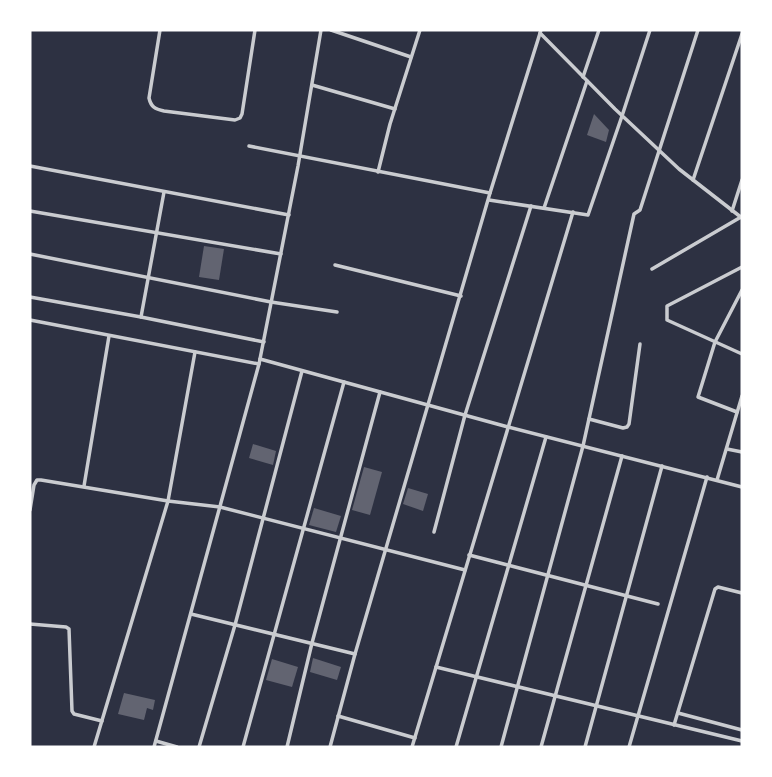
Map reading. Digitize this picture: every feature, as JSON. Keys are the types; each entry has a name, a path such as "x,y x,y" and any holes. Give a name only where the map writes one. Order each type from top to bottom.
{"street":[{"path":"160,30 150,104 155,109 164,111 235,120 242,114 255,30"},
{"path":"154,747 260,362 321,30"},
{"path":"331,30 411,57"},
{"path":"378,172 420,30"},
{"path":"544,208 598,30"},
{"path":"489,200 588,215 650,30"},
{"path":"501,747 583,446 634,214 640,210 698,30"},
{"path":"330,747 490,193 540,31 659,151 741,217 652,269"},
{"path":"693,180 742,34"},
{"path":"312,85 395,109"},
{"path":"249,146 490,193"},
{"path":"30,166 289,215"},
{"path":"733,211 742,180"},
{"path":"141,317 164,191"},
{"path":"435,532 465,415 531,206"},
{"path":"30,211 281,254"},
{"path":"412,747 573,212"},
{"path":"30,254 271,302 337,312"},
{"path":"335,265 461,296"},
{"path":"742,267 667,306 667,320 742,354"},
{"path":"737,412 698,397 715,342 742,290"},
{"path":"30,297 264,342"},
{"path":"30,320 302,370 508,427 742,487"},
{"path":"84,486 109,335"},
{"path":"589,419 623,428 629,424 640,344"},
{"path":"94,747 168,501 195,352"},
{"path":"199,747 235,625 302,370"},
{"path":"243,747 344,382"},
{"path":"287,747 380,392"},
{"path":"717,480 742,396"},
{"path":"456,747 546,437"},
{"path":"727,449 742,452"},
{"path":"541,747 622,456"},
{"path":"585,747 662,466"},
{"path":"629,747 707,477"},
{"path":"30,510 34,485 37,480 41,480 220,507 465,570"},
{"path":"469,555 658,604"},
{"path":"674,725 715,589 718,587 742,593"},
{"path":"191,614 355,654"},
{"path":"30,624 69,629 72,711 74,714 102,721"},
{"path":"436,667 742,741"},
{"path":"678,713 742,730"},
{"path":"338,716 415,738"},
{"path":"156,741 177,747"}],"building":[{"path":"594,114 609,130 606,142 587,135"},
{"path":"204,246 224,249 219,280 199,277"},
{"path":"253,444 276,451 273,465 249,458"},
{"path":"364,467 382,472 370,515 352,510"},
{"path":"408,488 428,494 423,511 403,504"},
{"path":"314,508 341,516 336,532 309,525"},
{"path":"313,658 341,667 337,680 310,672"},
{"path":"272,659 298,667 292,687 266,680"},
{"path":"124,693 155,700 153,710 147,708 144,720 118,714"}]}
